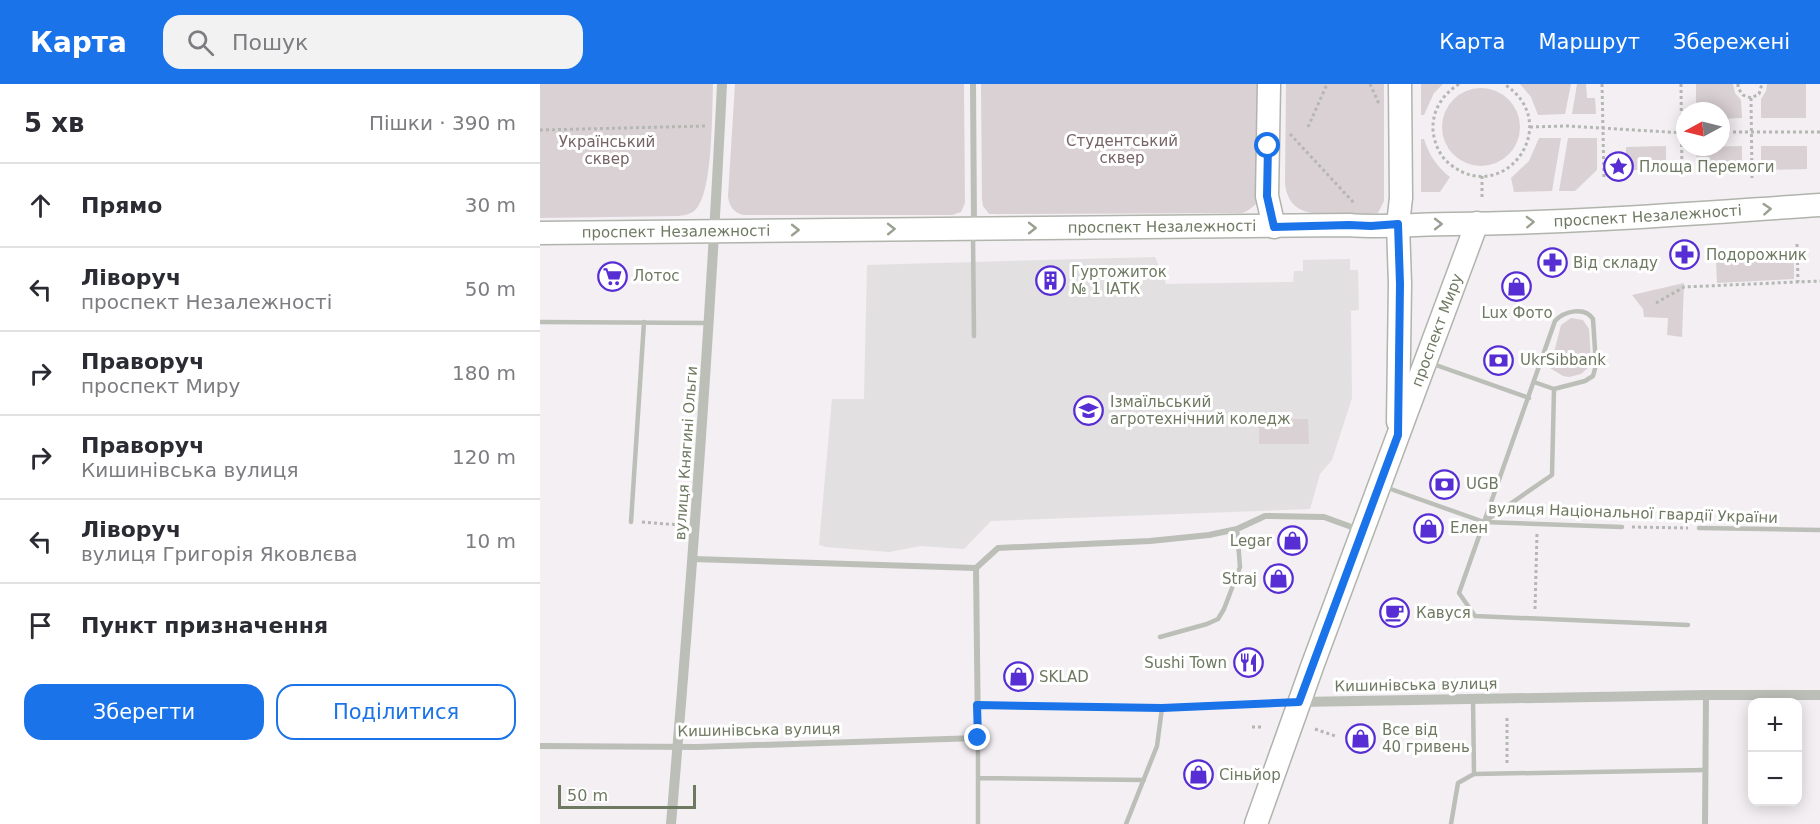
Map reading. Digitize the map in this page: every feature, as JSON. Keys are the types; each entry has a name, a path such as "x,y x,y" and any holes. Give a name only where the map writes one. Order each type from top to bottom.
{"main road":[{"path":"1269,84 1267,196 1274,227"},
{"name":"проспект Миру","path":"1398,435 1400,84"},
{"name":"проспект Незалежності","path":"540,233 1371,226 1573,220 1820,205"},
{"name":"проспект Миру","path":"1256,824 1477,223"}],"street":[{"name":"вулиця Княгині Ольги","path":"671,824 710,323 722,84"},
{"path":"973,84 974,228"},
{"path":"693,559 976,568 998,549 1150,541 1209,535 1237,529 1265,516 1324,517 1362,531"},
{"path":"976,568 978,738"},
{"path":"1705,824 1706,695"},
{"name":"Кишинівська вулиця","path":"977,705 1162,708 1299,702 1820,695"},
{"name":"Кишинівська вулиця","path":"540,746 678,747 978,738"}],"lane":[{"path":"974,228 974,336"},
{"path":"1534,382 1554,389 1585,381 1593,376 1596,365 1593,319 1586,312 1566,313 1555,321 1459,593 1476,616 1688,625"},
{"path":"540,322 710,323"},
{"path":"631,522 644,322"},
{"path":"1427,362 1529,398"},
{"path":"1484,522 1552,475 1554,389"},
{"name":"вулиця Національної гвардії України","path":"1380,485 1484,522 1622,527"},
{"name":"вулиця Національної гвардії України","path":"1699,528 1820,530"},
{"path":"1160,637 1218,619 1240,567 1237,529"},
{"path":"1473,699 1474,774"},
{"path":"1126,824 1157,746 1162,708"},
{"path":"978,738 978,824"},
{"path":"1451,824 1458,783 1474,774 1705,770"},
{"path":"978,778 1144,780"}],"path":[{"path":"1308,127 1327,84"},
{"path":"1370,84 1379,104"},
{"path":"1459,84 1447,93 1438,105 1433,127 1435,142 1442,156 1453,167 1467,174 1482,176 1502,171 1515,163 1528,142 1530,126 1524,105 1515,92 1504,84"},
{"path":"1602,84 1604,179"},
{"path":"1681,84 1682,102"},
{"path":"1738,84 1743,95 1751,98 1759,94 1762,84"},
{"path":"1751,98 1752,178"},
{"path":"540,130 711,126"},
{"path":"1530,126 1676,133"},
{"path":"1730,132 1820,132"},
{"path":"1288,133 1354,202"},
{"path":"1682,156 1682,178"},
{"path":"1482,176 1482,200"},
{"path":"1797,244 1798,282"},
{"path":"1656,303 1684,287 1820,281"},
{"path":"631,522 684,525"},
{"path":"1535,618 1538,524"},
{"name":"вулиця Національної гвардії України","path":"1622,527 1699,528"},
{"path":"1507,718 1507,773"},
{"path":"1252,728 1262,727"},
{"path":"1315,729 1335,735"}],"shaded area":[{"name":"Ізмаїльський агротехнічний коледж","path":"1155,257 1166,284 1293,282 1294,271 1303,271 1303,260 1350,259 1350,270 1358,270 1359,310 1351,311 1352,398 1332,460 1320,474 1310,509 991,521 964,549 921,546 889,552 819,545 832,399 864,399 867,265"}],"green space":[{"name":"Український сквер","path":"540,84 713,84 709,169 702,200 696,209 679,216 540,218"},
{"path":"735,84 964,84 965,203 961,212 952,215 743,215 737,212 731,206 728,196"},
{"name":"Студентський сквер","path":"981,84 1259,84 1264,198 1242,213 989,214 983,206 982,199"},
{"path":"1286,84 1384,84 1384,201 1378,213 1312,213 1297,208 1292,202 1285,184"},
{"path":"1421,84 1443,84 1434,93 1424,115 1421,115"},
{"path":"1520,84 1571,84 1565,114 1538,115 1531,97"},
{"path":"1577,84 1586,84 1587,98 1595,98 1596,114 1572,114"},
{"path":"1696,84 1733,84 1735,93 1741,100 1742,118 1730,119 1730,102 1696,102"},
{"path":"1767,84 1806,84 1806,118 1761,118 1761,99"},
{"path":"1481,88 1496,91 1513,105 1520,127 1517,142 1503,159 1481,166 1466,163 1449,149 1442,127 1445,112 1459,95"},
{"path":"1539,138 1561,138 1552,191 1514,192 1511,178 1529,161"},
{"path":"1568,138 1597,138 1597,170 1575,191 1559,191"},
{"path":"1421,139 1424,139 1437,165 1450,177 1440,192 1421,192"},
{"path":"1666,146 1666,170 1626,170 1626,147"},
{"path":"1730,146 1742,146 1742,170 1697,170 1696,156 1730,156"},
{"path":"1761,146 1807,146 1807,169 1761,170"},
{"path":"1737,254 1737,259 1794,258 1794,279 1717,283 1716,262 1723,255"},
{"path":"1684,283 1682,337 1667,335 1668,318 1644,317 1643,309 1632,295"},
{"path":"1571,318 1583,320 1589,329 1591,362 1581,374 1569,377 1550,368 1561,325"},
{"path":"1259,419 1308,419 1309,444 1259,444"}],"place":[{"name":"Площа Перемоги","path":"1618,167"},
{"name":"Подорожник","path":"1685,255"},
{"name":"Від складу","path":"1552,263"},
{"name":"Лотос","path":"612,276"},
{"name":"Гуртожиток № 1 ІАТК","path":"1050,281"},
{"name":"Lux Фото","path":"1517,286"},
{"name":"UkrSibbank","path":"1499,360"},
{"name":"Ізмаїльський агротехнічний коледж","path":"1089,411"},
{"name":"UGB","path":"1445,484"},
{"name":"Елен","path":"1429,528"},
{"name":"Legar","path":"1293,541"},
{"name":"Straj","path":"1278,579"},
{"name":"Кавуся","path":"1395,613"},
{"name":"Sushi Town","path":"1248,663"},
{"name":"SKLAD","path":"1018,677"},
{"name":"Все від 40 гривень","path":"1361,739"},
{"name":"Сіньйор","path":"1198,775"}],"route":[{"path":"978,738 977,705 1162,708 1299,702 1398,435 1399,236 1398,224 1274,227 1267,196 1268,146"}]}
